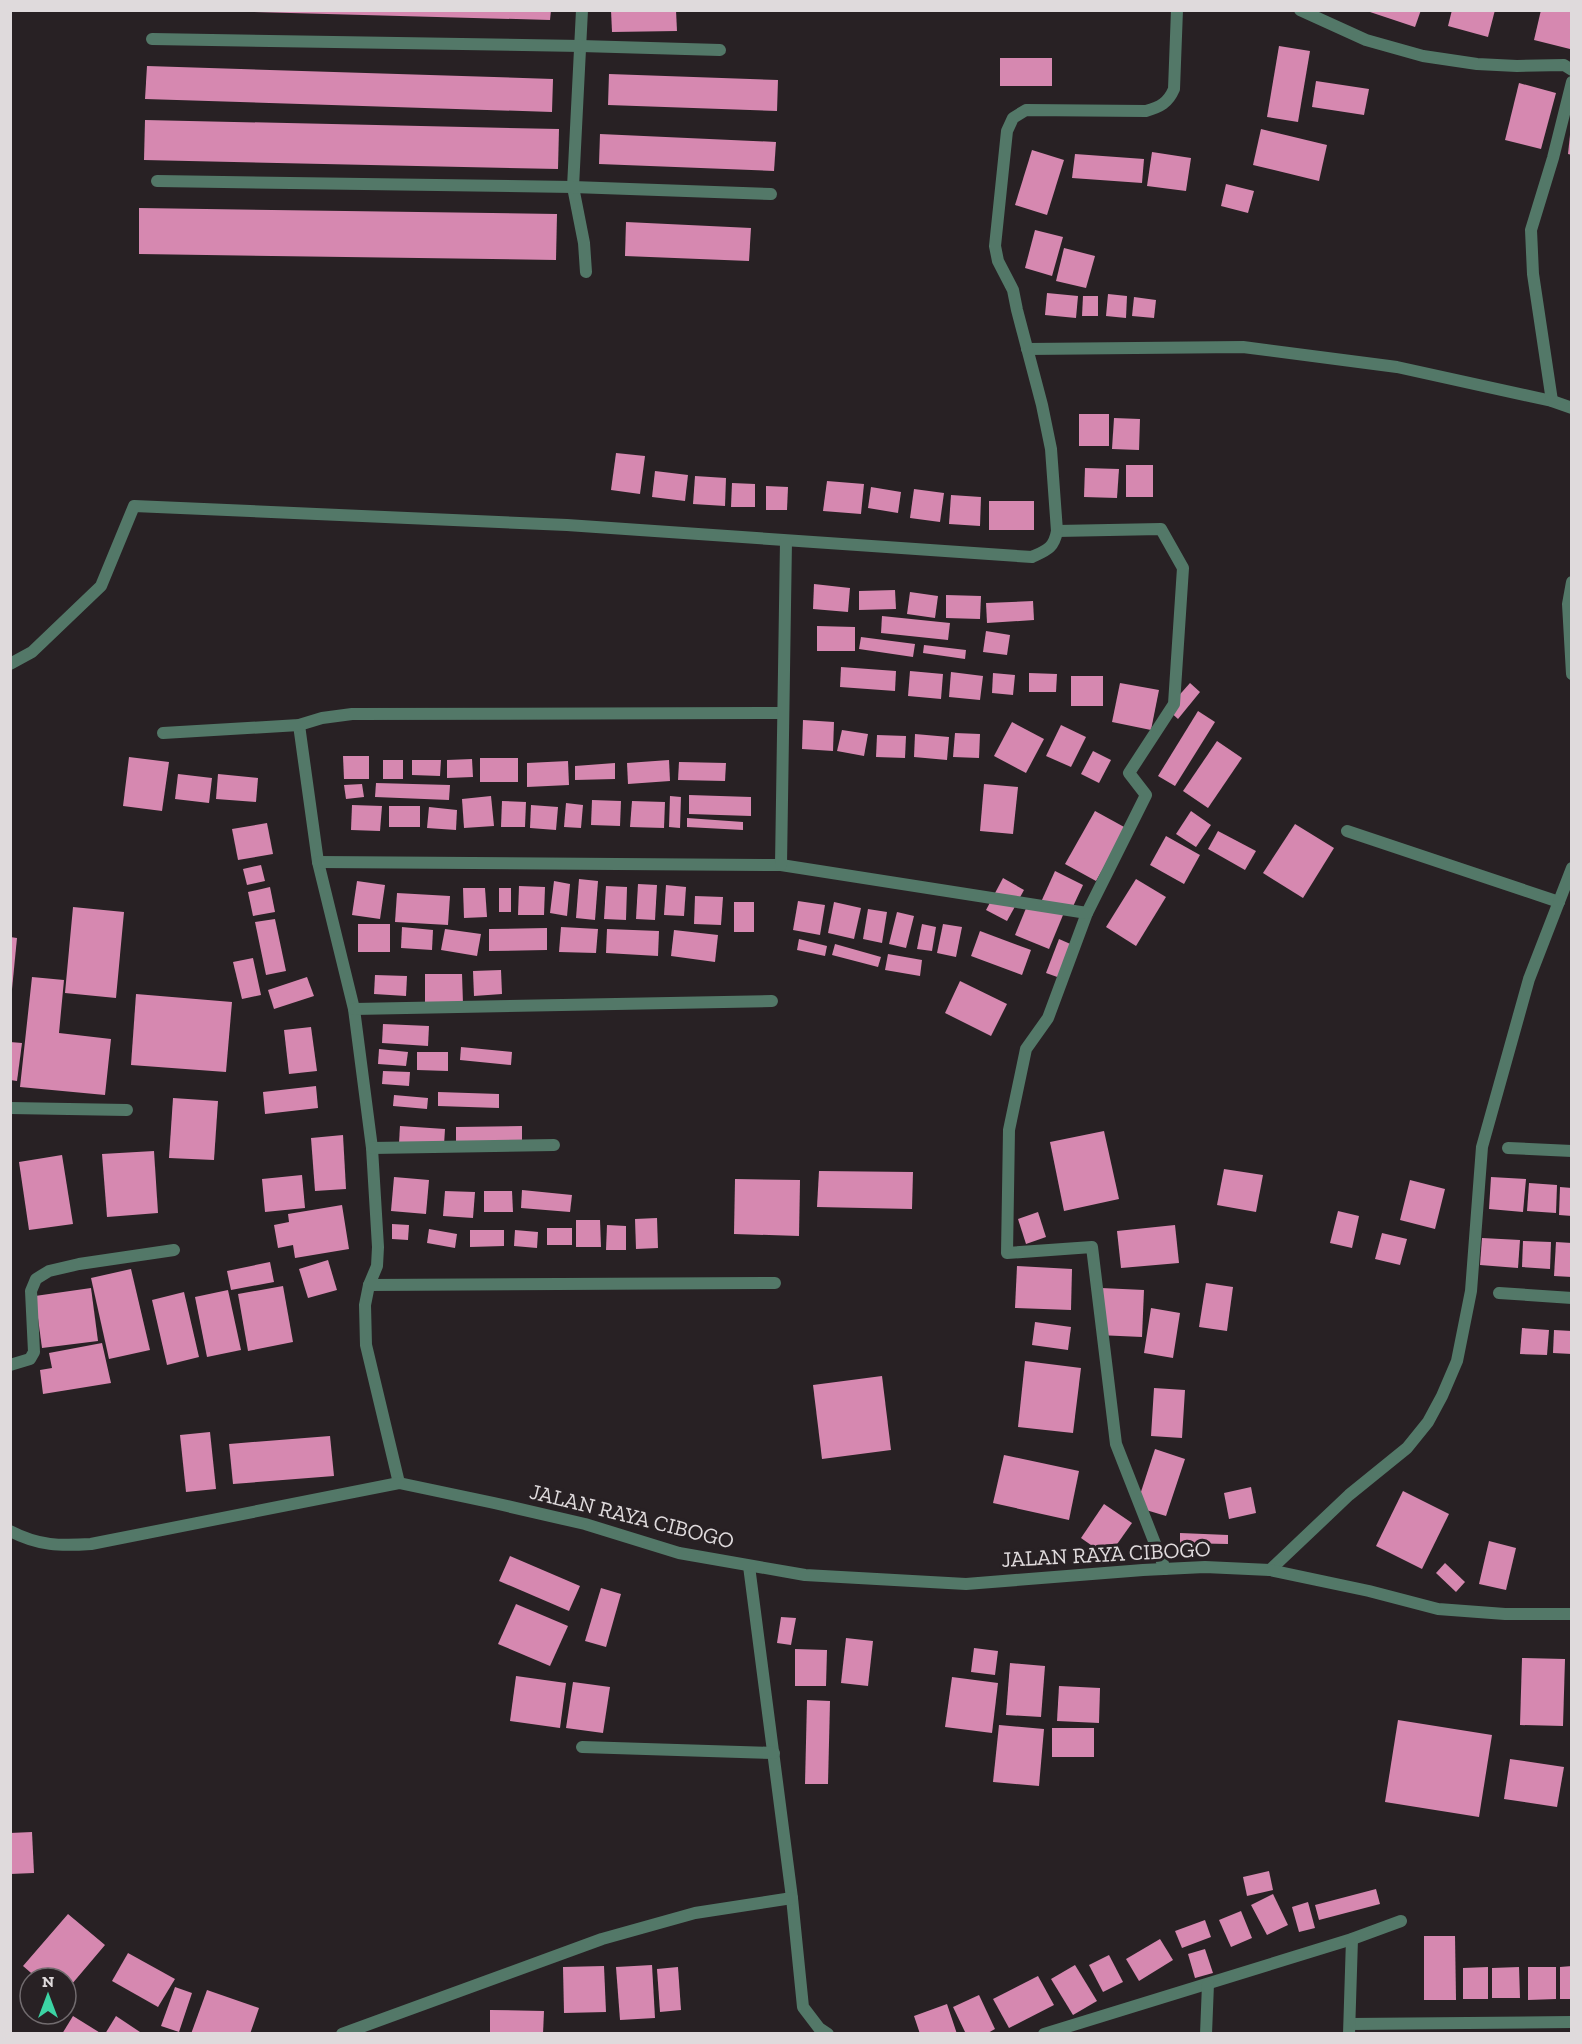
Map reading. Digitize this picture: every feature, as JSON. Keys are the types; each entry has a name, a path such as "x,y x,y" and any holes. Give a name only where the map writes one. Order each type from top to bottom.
{"street":[{"path":"582,10 573,187 584,243 586,272"},
{"path":"10,664 32,652 101,586 134,506 567,525 1032,557 1045,551 1055,543 1057,531 1051,449 1014,290 998,261 995,246 1007,131 1014,118 1026,110 1146,111 1159,108 1169,100 1174,89 1177,10"},
{"path":"1300,10 1366,40 1423,56 1517,66 1563,64 1572,70"},
{"path":"152,39 720,50"},
{"path":"1552,401 1533,274 1531,230 1553,158 1572,82"},
{"path":"157,181 573,187 771,194"},
{"path":"1028,349 1243,347 1396,367 1552,401 1572,408"},
{"path":"1057,531 1161,529 1184,568 1174,704 1130,773 1146,795 1087,913 1048,1018 1026,1049 1009,1130 1007,1252 1092,1247 1116,1444 1165,1569"},
{"path":"781,865 786,541"},
{"path":"1572,582 1568,604 1572,674"},
{"path":"163,733 299,725 322,718 352,714 783,713"},
{"path":"299,725 318,862 354,1009 372,1148 378,1247 377,1266 369,1285 365,1305 366,1345 399,1483"},
{"path":"1347,831 1559,902"},
{"path":"318,862 781,865 1087,913"},
{"path":"1270,1570 1349,1495 1407,1448 1428,1422 1442,1396 1457,1360 1471,1291 1482,1147 1529,979 1572,868"},
{"path":"354,1009 772,1001"},
{"path":"10,1108 127,1110"},
{"path":"372,1148 554,1144"},
{"path":"1508,1148 1572,1151"},
{"path":"10,1365 30,1359 34,1352 31,1291 36,1279 49,1271 79,1264 174,1250"},
{"path":"369,1285 775,1283"},
{"path":"1499,1293 1572,1298"},
{"name":"JALAN RAYA CIBOGO","path":"10,1531 29,1541 58,1546 91,1544 399,1483 585,1524 679,1554 805,1575 966,1584 1165,1569 1270,1570 1369,1591 1438,1609 1505,1614 1572,1614"},
{"path":"749,1566 792,1898 803,2007 819,2028 828,2034"},
{"path":"582,1747 774,1752"},
{"path":"342,2034 602,1939 695,1913 792,1898"},
{"path":"1044,2034 1062,2031 1352,1939 1401,1921"},
{"path":"1352,1939 1350,2029 1572,2022"},
{"path":"1206,2034 1208,1984"}],"building":[{"path":"253,10 551,10 550,20 253,12"},
{"path":"611,10 676,10 677,31 612,32"},
{"path":"1371,10 1421,10 1415,27 1370,12"},
{"path":"1452,10 1495,10 1488,37 1448,26"},
{"path":"1541,10 1572,10 1570,49 1534,40"},
{"path":"1279,46 1310,51 1298,122 1267,117"},
{"path":"1000,58 1052,58 1052,86 1000,86"},
{"path":"147,66 553,79 552,112 145,99"},
{"path":"609,74 778,80 777,111 608,105"},
{"path":"1316,81 1369,89 1364,115 1312,107"},
{"path":"1519,83 1556,93 1541,149 1505,140"},
{"path":"145,120 559,129 558,169 144,160"},
{"path":"1261,129 1327,145 1319,181 1253,165"},
{"path":"600,134 776,142 774,171 599,164"},
{"path":"1570,135 1572,135 1572,155 1568,154"},
{"path":"1032,150 1064,160 1047,215 1015,205"},
{"path":"1152,152 1191,158 1186,191 1147,186"},
{"path":"1075,154 1144,159 1142,183 1072,178"},
{"path":"1226,184 1254,191 1248,213 1221,206"},
{"path":"139,208 557,214 556,260 139,254"},
{"path":"626,222 751,228 749,261 625,256"},
{"path":"1035,230 1063,237 1052,276 1025,268"},
{"path":"1064,248 1095,256 1086,288 1056,281"},
{"path":"1047,293 1078,296 1076,318 1045,315"},
{"path":"1108,294 1127,296 1126,318 1106,316"},
{"path":"1083,296 1098,296 1098,316 1082,316"},
{"path":"1134,297 1156,300 1154,318 1132,316"},
{"path":"1079,414 1109,414 1109,446 1079,446"},
{"path":"1114,418 1140,419 1139,450 1112,449"},
{"path":"616,453 645,456 640,494 611,490"},
{"path":"1126,465 1153,465 1153,497 1126,497"},
{"path":"1085,468 1119,469 1117,498 1084,497"},
{"path":"655,471 688,475 685,501 652,497"},
{"path":"695,476 726,478 725,506 693,504"},
{"path":"827,481 864,484 861,514 823,511"},
{"path":"732,483 755,484 755,507 731,507"},
{"path":"766,486 788,487 787,510 766,510"},
{"path":"871,487 901,492 898,513 868,508"},
{"path":"914,489 944,493 940,522 910,518"},
{"path":"951,495 981,497 980,526 949,524"},
{"path":"989,501 1034,501 1034,530 989,530"},
{"path":"814,584 850,588 848,612 813,609"},
{"path":"895,590 896,609 859,610 859,591"},
{"path":"910,592 938,596 935,618 907,614"},
{"path":"946,595 981,596 980,619 946,618"},
{"path":"1033,601 1034,620 987,623 986,603"},
{"path":"882,616 950,623 948,640 881,633"},
{"path":"817,626 855,627 855,651 817,651"},
{"path":"986,631 1010,635 1007,655 983,652"},
{"path":"861,637 915,644 913,657 859,649"},
{"path":"924,645 966,650 965,659 923,653"},
{"path":"841,667 896,671 895,691 840,687"},
{"path":"910,671 943,674 941,699 908,696"},
{"path":"951,672 983,676 980,700 949,697"},
{"path":"993,673 1015,675 1013,695 992,693"},
{"path":"1029,673 1057,674 1056,692 1029,692"},
{"path":"1071,676 1103,676 1103,706 1071,706"},
{"path":"1120,683 1159,690 1151,730 1112,722"},
{"path":"1190,683 1200,692 1178,719 1167,709"},
{"path":"1198,711 1215,722 1175,786 1158,776"},
{"path":"803,720 834,722 833,751 802,749"},
{"path":"1012,722 1044,739 1026,773 994,756"},
{"path":"1061,725 1086,737 1071,767 1046,756"},
{"path":"842,730 868,734 864,756 837,751"},
{"path":"955,733 980,734 979,758 953,757"},
{"path":"915,734 949,737 947,760 914,757"},
{"path":"877,735 906,736 905,758 876,757"},
{"path":"1217,741 1242,758 1208,808 1183,791"},
{"path":"1093,751 1111,760 1099,783 1081,774"},
{"path":"343,756 369,756 369,779 344,779"},
{"path":"129,757 169,762 162,811 123,806"},
{"path":"480,758 518,758 518,782 480,782"},
{"path":"472,759 473,777 447,778 447,760"},
{"path":"383,760 403,760 403,779 383,779"},
{"path":"412,760 441,760 440,776 412,775"},
{"path":"669,760 670,781 628,784 627,763"},
{"path":"568,761 569,785 527,787 527,763"},
{"path":"679,762 726,763 725,781 678,780"},
{"path":"615,763 615,779 575,780 575,766"},
{"path":"178,774 212,778 209,803 175,799"},
{"path":"218,774 258,778 256,802 216,799"},
{"path":"376,783 450,785 449,800 375,797"},
{"path":"362,784 364,797 346,799 344,785"},
{"path":"984,784 1018,787 1013,834 980,831"},
{"path":"689,795 751,797 751,816 689,814"},
{"path":"491,796 494,826 464,828 462,799"},
{"path":"670,796 681,797 680,828 669,827"},
{"path":"592,800 621,801 620,826 591,825"},
{"path":"502,801 526,802 525,827 501,827"},
{"path":"632,801 665,802 664,828 630,827"},
{"path":"566,803 583,805 581,828 564,827"},
{"path":"352,805 382,806 380,831 351,830"},
{"path":"531,805 558,807 556,830 530,828"},
{"path":"389,806 420,806 420,827 389,827"},
{"path":"429,807 457,810 456,830 427,828"},
{"path":"1095,811 1126,828 1096,881 1065,864"},
{"path":"1191,811 1211,825 1196,847 1176,834"},
{"path":"687,818 743,822 743,830 687,827"},
{"path":"267,823 273,854 238,860 232,829"},
{"path":"1295,824 1334,848 1303,898 1263,873"},
{"path":"1218,831 1256,851 1245,870 1208,849"},
{"path":"1166,836 1200,855 1184,884 1150,865"},
{"path":"261,865 265,881 247,885 243,869"},
{"path":"1055,871 1083,885 1069,915 1041,902"},
{"path":"1003,878 1024,890 1007,921 986,910"},
{"path":"579,879 598,881 595,920 576,918"},
{"path":"1136,879 1166,897 1136,946 1106,927"},
{"path":"357,881 385,885 380,919 352,915"},
{"path":"554,881 570,884 567,916 550,913"},
{"path":"638,884 657,885 655,920 636,919"},
{"path":"666,885 686,887 684,916 664,915"},
{"path":"519,886 545,887 544,915 518,915"},
{"path":"606,886 627,887 626,920 604,919"},
{"path":"270,887 275,912 253,916 248,892"},
{"path":"463,888 485,888 487,917 464,918"},
{"path":"499,888 511,888 511,912 499,912"},
{"path":"397,893 450,896 448,925 395,922"},
{"path":"695,896 723,897 721,925 694,924"},
{"path":"798,901 825,905 820,935 793,930"},
{"path":"1029,901 1063,915 1049,949 1015,935"},
{"path":"734,902 754,902 754,932 734,932"},
{"path":"834,902 861,908 854,939 828,933"},
{"path":"73,907 124,912 116,998 65,993"},
{"path":"868,909 887,912 882,943 863,939"},
{"path":"897,912 914,916 906,948 889,944"},
{"path":"275,919 286,971 266,975 255,922"},
{"path":"358,924 390,924 390,952 358,952"},
{"path":"922,924 936,927 932,951 917,949"},
{"path":"943,924 962,927 956,957 937,953"},
{"path":"402,927 433,930 432,950 401,948"},
{"path":"561,927 598,929 596,953 559,952"},
{"path":"547,928 547,950 489,951 489,929"},
{"path":"445,929 481,934 477,956 441,950"},
{"path":"607,929 659,931 658,956 606,953"},
{"path":"674,930 718,935 715,962 671,956"},
{"path":"980,931 1031,950 1022,975 971,956"},
{"path":"10,937 17,938 12,989 10,989"},
{"path":"799,939 827,946 825,956 797,950"},
{"path":"1059,939 1075,946 1063,979 1046,973"},
{"path":"835,944 881,957 878,967 832,955"},
{"path":"888,954 922,960 920,976 885,970"},
{"path":"253,958 261,995 242,999 233,962"},
{"path":"501,970 502,994 474,996 473,971"},
{"path":"425,974 462,974 463,1004 425,1005"},
{"path":"375,975 407,976 406,996 374,994"},
{"path":"32,977 64,980 59,1033 111,1039 105,1095 20,1087"},
{"path":"307,977 314,996 274,1009 268,990"},
{"path":"960,981 1007,1004 991,1036 945,1013"},
{"path":"136,994 232,1002 226,1072 131,1065"},
{"path":"383,1024 429,1026 428,1046 382,1043"},
{"path":"311,1027 317,1071 289,1074 284,1030"},
{"path":"10,1042 22,1043 17,1081 10,1080"},
{"path":"461,1047 512,1052 511,1065 460,1060"},
{"path":"379,1049 408,1052 406,1066 378,1064"},
{"path":"417,1052 448,1052 448,1071 417,1070"},
{"path":"383,1071 410,1072 409,1086 382,1084"},
{"path":"316,1086 318,1108 265,1114 263,1092"},
{"path":"438,1092 499,1094 499,1108 438,1106"},
{"path":"394,1095 428,1098 427,1109 393,1106"},
{"path":"173,1098 218,1101 214,1160 169,1158"},
{"path":"400,1126 445,1129 444,1145 399,1143"},
{"path":"522,1126 522,1141 456,1143 456,1127"},
{"path":"1104,1131 1119,1199 1064,1211 1050,1142"},
{"path":"343,1135 346,1189 315,1191 311,1138"},
{"path":"154,1151 158,1213 107,1217 102,1154"},
{"path":"62,1155 73,1224 29,1230 19,1162"},
{"path":"1224,1169 1263,1175 1256,1212 1217,1205"},
{"path":"819,1171 913,1172 912,1209 817,1207"},
{"path":"302,1175 305,1208 265,1212 262,1179"},
{"path":"394,1177 429,1180 426,1214 391,1211"},
{"path":"1491,1177 1526,1179 1523,1212 1489,1209"},
{"path":"735,1179 800,1180 799,1236 734,1234"},
{"path":"1410,1180 1445,1189 1435,1229 1400,1220"},
{"path":"1529,1183 1557,1185 1556,1213 1527,1211"},
{"path":"1560,1187 1572,1188 1572,1216 1559,1215"},
{"path":"522,1190 572,1195 570,1212 521,1208"},
{"path":"445,1191 475,1192 473,1218 443,1216"},
{"path":"484,1191 512,1191 513,1212 484,1212"},
{"path":"342,1205 349,1249 295,1258 293,1245 278,1248 274,1225 289,1222 288,1214"},
{"path":"1338,1211 1359,1216 1352,1248 1330,1243"},
{"path":"1038,1212 1046,1237 1026,1244 1018,1219"},
{"path":"657,1218 658,1248 636,1249 635,1219"},
{"path":"576,1220 600,1220 601,1247 576,1247"},
{"path":"392,1224 409,1225 408,1240 392,1239"},
{"path":"607,1225 626,1226 626,1250 606,1250"},
{"path":"1175,1225 1179,1263 1121,1268 1117,1231"},
{"path":"547,1228 572,1228 572,1245 547,1245"},
{"path":"429,1229 457,1234 455,1248 427,1243"},
{"path":"470,1230 504,1230 504,1246 470,1247"},
{"path":"515,1230 538,1232 537,1248 514,1246"},
{"path":"1382,1233 1407,1239 1400,1265 1375,1259"},
{"path":"1482,1238 1520,1240 1518,1268 1480,1265"},
{"path":"1523,1241 1551,1242 1550,1269 1522,1267"},
{"path":"1556,1242 1572,1243 1572,1277 1554,1276"},
{"path":"328,1260 337,1290 308,1298 299,1269"},
{"path":"270,1262 274,1282 231,1290 227,1271"},
{"path":"1017,1266 1072,1269 1071,1310 1015,1308"},
{"path":"131,1269 150,1350 109,1359 91,1278"},
{"path":"1206,1283 1233,1287 1227,1331 1199,1327"},
{"path":"283,1286 293,1342 248,1351 238,1294"},
{"path":"91,1288 98,1341 42,1348 35,1296"},
{"path":"1101,1288 1144,1290 1142,1337 1098,1335"},
{"path":"228,1290 241,1350 207,1357 195,1297"},
{"path":"184,1292 199,1357 167,1365 152,1300"},
{"path":"1151,1308 1180,1313 1173,1358 1144,1353"},
{"path":"1035,1322 1071,1327 1068,1350 1032,1345"},
{"path":"1522,1328 1549,1330 1547,1355 1520,1354"},
{"path":"1554,1330 1572,1331 1572,1354 1553,1353"},
{"path":"102,1343 111,1383 43,1394 40,1370 52,1368 49,1353"},
{"path":"1025,1361 1081,1368 1073,1433 1018,1427"},
{"path":"882,1376 891,1450 822,1459 813,1385"},
{"path":"1154,1388 1185,1390 1182,1438 1151,1436"},
{"path":"210,1432 216,1489 186,1492 180,1435"},
{"path":"330,1436 334,1476 233,1484 229,1444"},
{"path":"1155,1449 1185,1459 1166,1516 1136,1507"},
{"path":"1004,1455 1079,1471 1069,1520 993,1503"},
{"path":"1251,1487 1256,1513 1229,1519 1224,1493"},
{"path":"1403,1491 1449,1514 1422,1569 1376,1546"},
{"path":"1104,1504 1132,1523 1108,1557 1081,1538"},
{"path":"1180,1533 1228,1535 1228,1544 1180,1543"},
{"path":"1489,1541 1516,1548 1506,1590 1479,1584"},
{"path":"510,1556 580,1586 569,1611 499,1581"},
{"path":"1445,1563 1465,1582 1456,1592 1436,1573"},
{"path":"601,1588 621,1594 606,1647 585,1641"},
{"path":"516,1604 568,1626 550,1666 498,1644"},
{"path":"781,1617 796,1618 791,1645 777,1643"},
{"path":"846,1638 873,1641 868,1686 841,1683"},
{"path":"974,1648 998,1651 995,1675 971,1672"},
{"path":"795,1649 827,1650 826,1686 795,1686"},
{"path":"1522,1658 1565,1659 1563,1726 1520,1725"},
{"path":"1010,1663 1045,1666 1041,1717 1006,1715"},
{"path":"516,1676 566,1683 560,1728 510,1721"},
{"path":"952,1677 998,1683 992,1733 945,1727"},
{"path":"573,1682 610,1687 603,1733 566,1728"},
{"path":"1059,1686 1100,1688 1099,1723 1057,1721"},
{"path":"807,1700 830,1701 828,1784 805,1784"},
{"path":"1398,1720 1492,1735 1479,1817 1385,1802"},
{"path":"999,1725 1044,1729 1039,1786 993,1782"},
{"path":"1052,1728 1094,1728 1094,1757 1052,1757"},
{"path":"1510,1759 1564,1767 1557,1807 1504,1799"},
{"path":"32,1832 34,1873 10,1874 10,1833"},
{"path":"1269,1871 1273,1890 1247,1896 1243,1877"},
{"path":"1376,1889 1380,1904 1319,1920 1315,1905"},
{"path":"1273,1894 1288,1925 1267,1935 1251,1905"},
{"path":"1308,1902 1315,1928 1299,1932 1292,1907"},
{"path":"1241,1911 1252,1938 1231,1947 1219,1920"},
{"path":"68,1914 105,1945 78,1977 78,1966 23,1966"},
{"path":"1205,1920 1211,1937 1182,1948 1175,1931"},
{"path":"1424,1936 1455,1936 1456,2000 1424,2000"},
{"path":"1160,1939 1173,1960 1139,1981 1126,1959"},
{"path":"1205,1949 1213,1973 1195,1978 1188,1954"},
{"path":"128,1953 175,1979 158,2007 112,1981"},
{"path":"1109,1955 1123,1982 1103,1992 1089,1965"},
{"path":"652,1965 655,2018 620,2020 616,1967"},
{"path":"1075,1965 1097,2001 1073,2015 1051,1979"},
{"path":"604,1966 606,2012 564,2013 563,1967"},
{"path":"1572,1966 1572,1999 1560,1999 1560,1967"},
{"path":"678,1967 681,2010 660,2012 657,1969"},
{"path":"1488,1967 1488,1999 1463,1999 1463,1968"},
{"path":"1519,1967 1520,1998 1492,1998 1492,1968"},
{"path":"1528,1967 1556,1967 1556,1999 1528,2000"},
{"path":"1038,1976 1054,2005 1009,2028 993,1999"},
{"path":"175,1987 192,1993 179,2032 161,2026"},
{"path":"207,1990 259,2008 250,2034 191,2034"},
{"path":"979,1995 995,2029 986,2034 966,2034 953,2007"},
{"path":"947,2004 957,2034 920,2034 914,2016"},
{"path":"490,2010 544,2011 543,2034 490,2034"},
{"path":"116,2016 143,2034 105,2034"},
{"path":"78,2019 102,2034 62,2034 67,2026 78,2026"}]}
